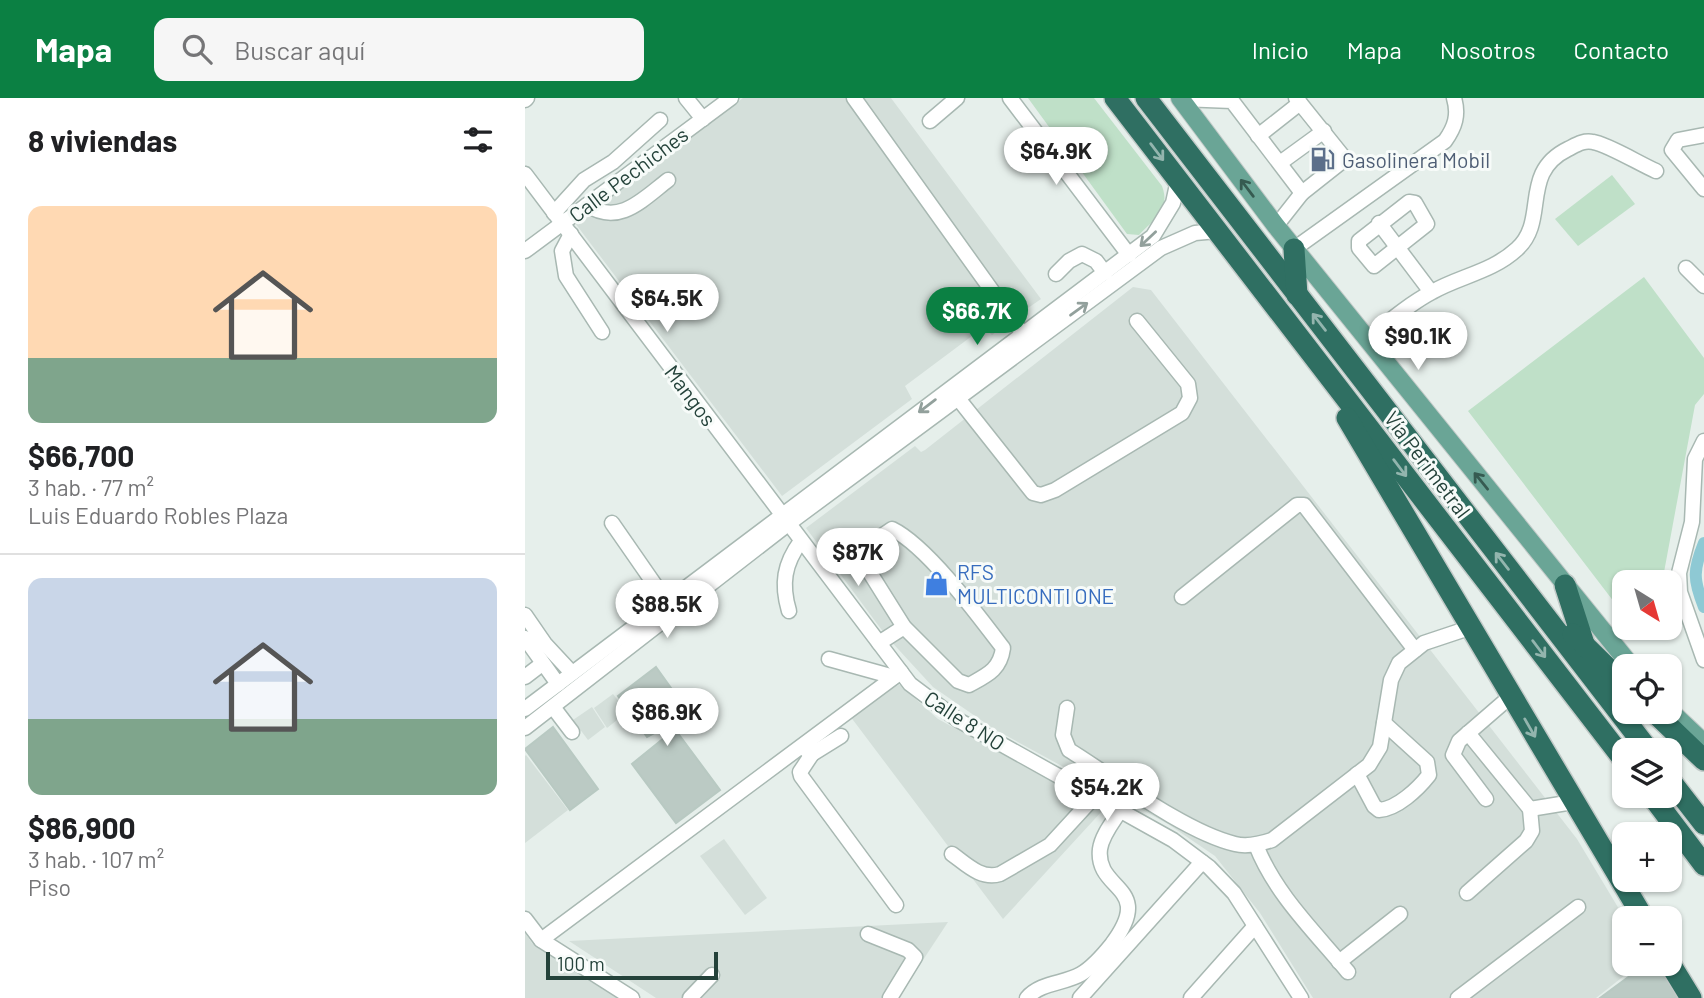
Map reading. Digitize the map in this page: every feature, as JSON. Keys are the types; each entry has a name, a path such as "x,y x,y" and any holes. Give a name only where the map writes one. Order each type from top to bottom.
{"highway":[{"name":"Vía Perimetral","path":"1115,98 1612,744"},
{"name":"Vía Perimetral","path":"1146,98 1639,738"},
{"path":"1294,249 1297,295"},
{"path":"1304,344 1469,628 1636,906"},
{"path":"1565,585 1597,682"},
{"path":"1523,588 1612,672"},
{"path":"1666,724 1704,760"},
{"path":"1682,796 1704,824"},
{"path":"1661,808 1704,864"},
{"path":"1678,976 1691,998"}],"main road":[{"name":"Vía Perimetral","path":"1181,99 1294,249 1621,654"},
{"path":"1682,722 1704,743"}],"street":[{"path":"687,98 703,119"},
{"name":"Calle Pechiches","path":"525,251 731,98"},
{"path":"854,98 1023,334"},
{"path":"930,121 957,98"},
{"path":"1010,98 1129,255"},
{"path":"1294,249 1445,141 1455,127 1457,108 1454,98"},
{"path":"1181,99 1234,100 1302,193"},
{"path":"1258,136 1298,101 1345,159 1302,193 1276,226"},
{"path":"602,332 565,276 562,224 585,180 613,162 660,120"},
{"path":"1280,163 1324,131"},
{"path":"1704,135 1678,140 1672,150 1704,189"},
{"path":"1367,339 1431,292 1481,273 1524,242 1529,232 1537,185 1543,168 1558,153 1583,141 1594,142 1656,172"},
{"name":"Mangos","path":"525,174 785,520"},
{"path":"587,205 600,213 618,214 635,206 668,180"},
{"path":"954,393 1023,334 1153,236 1166,219 1178,180"},
{"path":"1415,203 1427,224 1378,265 1371,264 1358,244 1379,223 1403,204 1415,203"},
{"path":"1379,223 1431,292"},
{"path":"525,728 785,520 954,393 1161,248 1195,233 1217,231"},
{"path":"1056,274 1069,261 1082,254 1095,261 1105,273"},
{"path":"1686,268 1704,286"},
{"path":"954,393 1033,493 1041,495 1055,491 1182,413 1190,398 1188,384 1137,321"},
{"path":"1704,441 1695,459 1692,522 1679,573 1680,592 1704,660"},
{"path":"1182,597 1285,514 1297,505 1304,505 1415,650"},
{"path":"525,709 669,600 785,520"},
{"name":"Calle 8 NO","path":"785,520 879,643 898,675 958,720 1173,840 1202,862 1234,893 1301,998"},
{"path":"612,523 669,600"},
{"path":"893,529 906,536 967,600 1003,648 1001,661 993,672 969,685 958,681 904,627 862,560 864,548 893,529"},
{"path":"789,611 782,588 792,554 801,541"},
{"path":"525,615 545,645 572,673"},
{"path":"879,643 904,627"},
{"path":"1067,708 1063,735 1069,750 1196,828 1236,845 1257,845 1272,840 1369,765 1380,747 1391,680 1399,663 1424,643 1469,628"},
{"path":"525,638 558,684"},
{"path":"829,659 898,675"},
{"path":"525,677 542,664"},
{"path":"541,940 807,750 898,675"},
{"path":"1486,799 1453,755 1459,741 1511,696"},
{"path":"553,707 572,732"},
{"path":"1357,774 1374,806 1379,810 1387,809 1422,785 1429,775 1427,762 1384,723"},
{"path":"1467,893 1526,841 1532,831 1531,809 1468,733"},
{"path":"841,736 807,750 801,776 896,905"},
{"path":"952,854 982,875 991,877 1000,874 1050,845 1095,796"},
{"path":"1531,809 1573,802"},
{"path":"1027,998 1046,986 1081,974 1113,942 1128,915 1129,904 1123,889 1106,875 1100,849 1107,831 1120,811"},
{"path":"1257,845 1264,866 1283,894 1343,967 1400,914"},
{"path":"1080,998 1202,862"},
{"path":"1458,998 1579,907"},
{"path":"525,919 541,940 632,998"},
{"path":"1191,998 1255,926"},
{"path":"868,934 908,950 915,957 890,998"},
{"path":"690,998 712,975"}],"shaded area":[{"path":"743,98 891,98 1041,299 1028,308 1016,301 994,317 1000,325 999,330 992,335 984,327 905,386 912,399 782,496 575,223"},
{"path":"1133,287 1151,290 1577,839 1617,906 1612,906 1612,976 1624,976 1596,998 1313,998 1260,913 1215,856 1168,824 994,729 933,687 887,637 806,528 915,446 921,452"},
{"path":"900,685 938,719 1103,810 1003,919 850,716 889,686"},
{"path":"613,694 627,712 607,728 594,708"},
{"path":"592,707 605,727 588,740 573,720"},
{"path":"525,756 568,810 525,843"},
{"path":"724,839 767,898 745,915 700,856"},
{"path":"948,922 898,998 656,998 569,941"},
{"path":"525,933 532,943 618,998 525,998"}],"green space":[{"path":"1028,98 1094,98 1162,186 1163,208 1139,235 1127,234"},
{"path":"1612,175 1635,204 1578,246 1555,219"},
{"path":"1644,277 1704,358 1704,394 1695,405 1664,570 1612,570 1612,599 1468,411"}],"building":[{"path":"656,667 689,713 679,721 682,726 677,732 720,790 676,823 632,764 664,738 658,731 647,737 618,696"},
{"path":"553,727 598,789 570,810 525,749"},
{"path":"1630,976 1665,976 1678,998 1600,998"}],"waterway":[{"path":"1704,543 1696,575 1704,607"}],"place":[{"name":"Gasolinera Mobil","path":"1322,159"},
{"name":"RFS MULTICONTI ONE","path":"937,583"}]}
